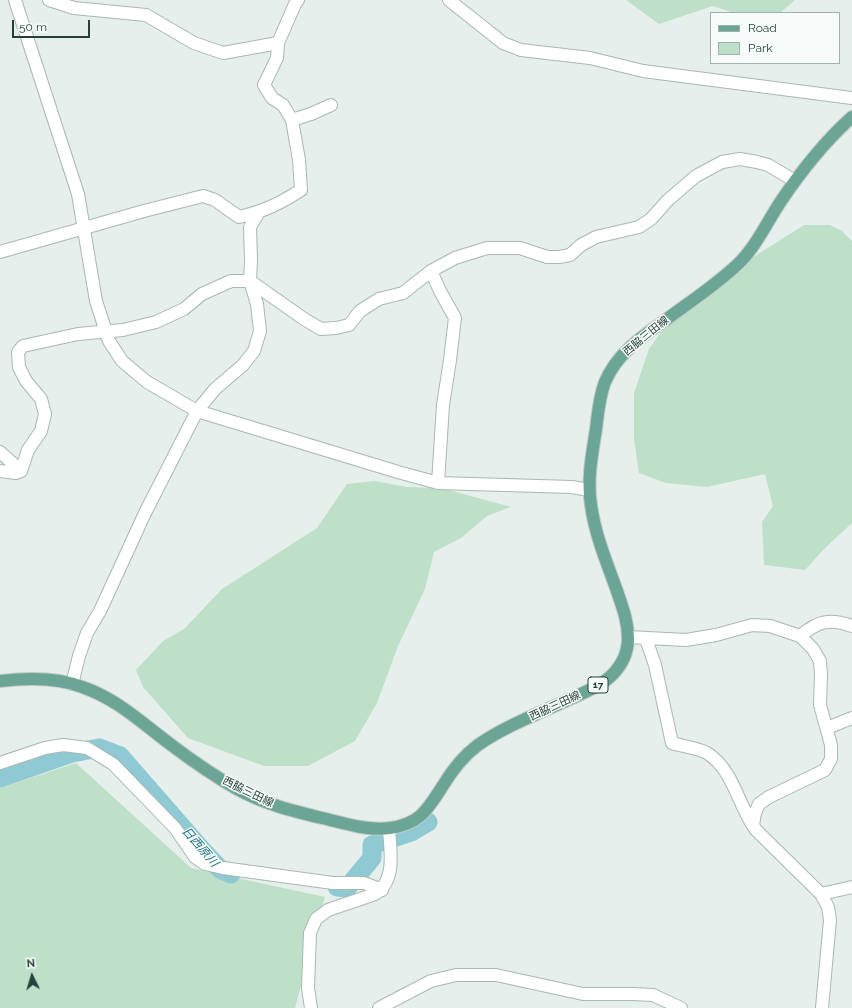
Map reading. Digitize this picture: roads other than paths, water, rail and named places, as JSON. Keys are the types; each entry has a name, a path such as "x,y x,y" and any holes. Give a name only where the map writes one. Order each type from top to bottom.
{"main road":[{"name":"西脇三田線","path":"0,681 30,679 62,681 83,687 109,698 130,712 193,760 236,788 258,800 285,809 350,825 371,828 389,828 406,824 420,816 429,808 444,783 460,762 475,747 496,734 587,691 609,678 620,666 627,650 628,637 626,617 596,529 591,505 590,490 592,457 599,403 606,378 626,351 644,335 726,276 742,260 809,161 852,117"}],"street":[{"path":"15,0 78,194 85,228 96,301 109,341 122,361 147,382 197,411 306,445 438,483 572,486 590,490"},
{"path":"49,0 74,8 146,15 194,43 223,54 278,42"},
{"path":"0,252 203,196 215,200 239,217 259,212 281,203 301,190 299,160 292,120 284,105 272,98 264,85 277,58 278,42 298,0"},
{"path":"448,0 503,43 521,50 590,58 643,71 852,98"},
{"path":"292,120 311,114 331,105"},
{"path":"21,471 28,450 41,431 45,414 41,399 26,381 19,367 18,352 23,346 78,334 124,330 156,322 184,309 202,294 231,281 250,281 304,319 321,329 336,328 350,325 360,311 379,299 403,293 431,270 455,258 487,248 520,248 547,257 559,257 570,255 581,245 596,237 639,227 651,219 668,200 696,176 722,162 740,158 757,162 768,165 795,181"},
{"path":"72,684 87,633 100,611 145,513 197,411 215,389 243,365 254,351 260,331 257,304 250,281 250,227 259,212"},
{"path":"431,270 440,291 455,318 443,405 438,483"},
{"path":"0,452 21,471"},
{"path":"0,471 16,473 21,471"},
{"path":"800,636 811,627 822,622 837,622 852,626"},
{"path":"628,637 686,640 716,635 752,625 770,626 800,636 813,648 820,661 820,705 831,745 831,759 825,770 769,797 759,804 755,813 753,825"},
{"path":"646,639 655,665 672,743 706,753 723,766 753,825 821,894 828,907 830,920 822,1008"},
{"path":"827,728 852,718"},
{"path":"0,763 51,747 63,745 87,748 112,764 175,828 195,857 205,864 223,868 333,883 364,883 382,890"},
{"path":"311,1008 308,988 310,933 316,919 328,910 375,894 382,890 392,869 389,828"},
{"path":"821,894 852,887"},
{"path":"379,1008 430,981 456,975 496,975 583,994 653,995 681,1008"}],"waterway":[{"name":"日西原川","path":"0,778 72,753 99,748 120,756 202,850 220,869 231,874"},
{"name":"日西原川","path":"337,887 347,888 372,858 372,845 411,832 428,822"}]}
